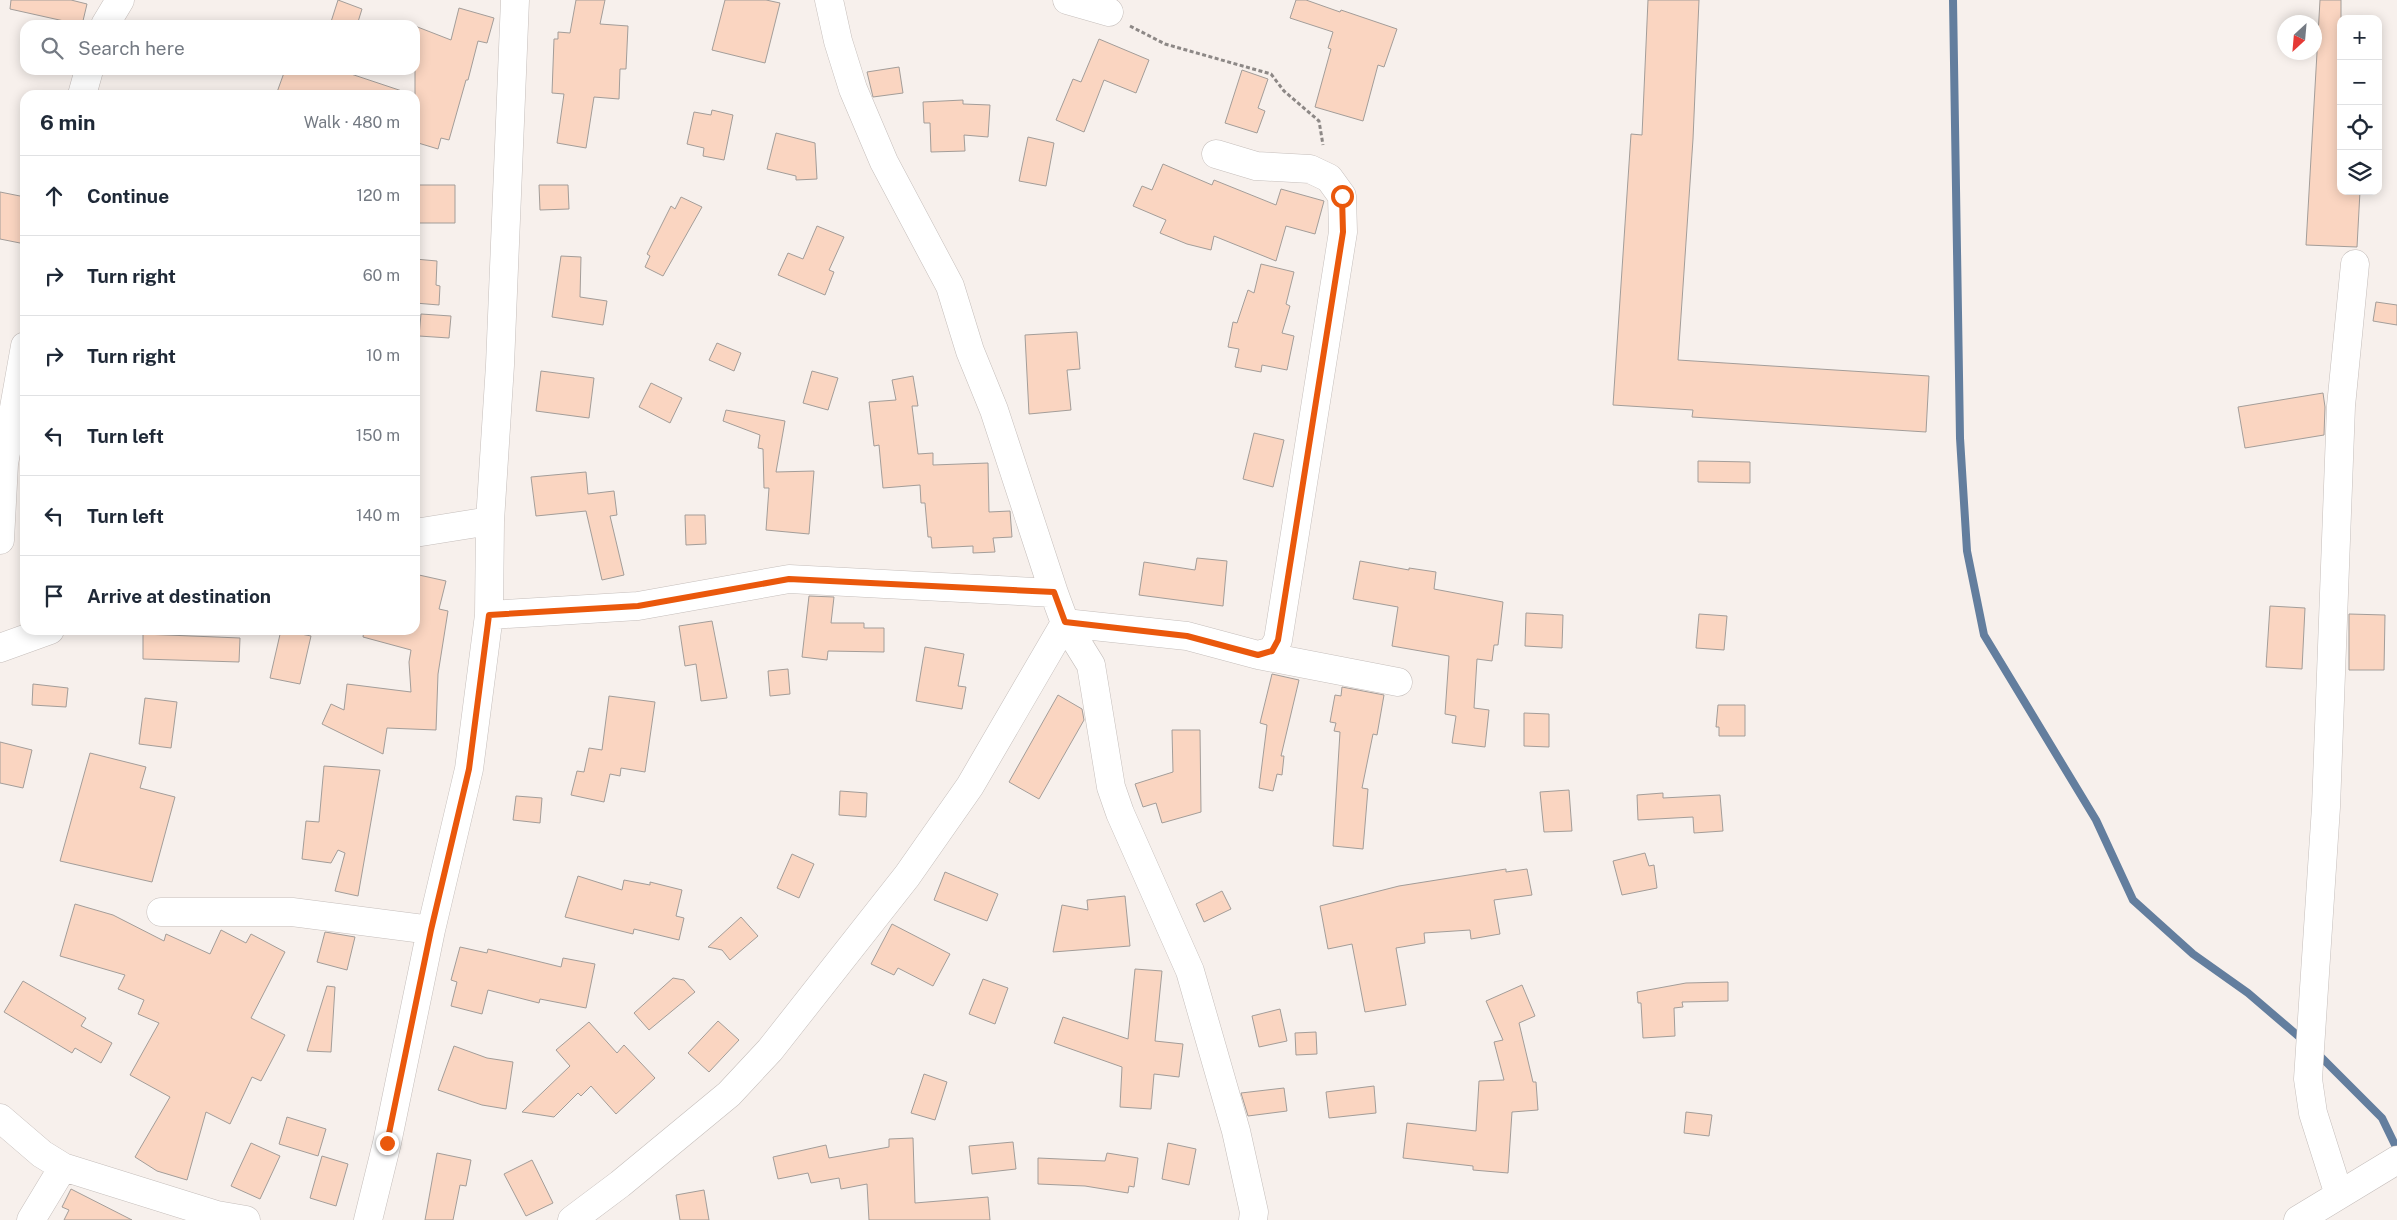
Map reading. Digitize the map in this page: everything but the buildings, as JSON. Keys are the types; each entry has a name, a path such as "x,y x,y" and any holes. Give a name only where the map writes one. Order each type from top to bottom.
{"street":[{"path":"108,20 120,0"},
{"path":"368,1220 387,1143 431,930 469,769 489,615 490,521 500,365 515,0"},
{"path":"829,0 838,41 861,107 884,162 950,286 970,351 994,410 1065,622 1091,665 1111,787 1120,813 1190,971 1236,1131 1254,1212 1253,1220"},
{"path":"1067,0 1109,12"},
{"path":"83,90 88,75"},
{"path":"1216,154 1256,166 1310,169 1329,178 1342,196 1343,232 1278,640 1272,651 1258,655"},
{"path":"2339,1195 2313,1114 2308,1079 2326,807 2341,406 2355,264"},
{"path":"0,540 4,464 20,374"},
{"path":"420,532 490,521"},
{"path":"489,615 638,606 789,579 1054,592"},
{"path":"1065,622 1187,636 1258,655 1398,682"},
{"path":"572,1220 620,1184 729,1094 770,1050 907,876 970,786 1065,622"},
{"path":"0,648 36,635"},
{"path":"161,912 292,912 431,930"},
{"path":"0,1118 42,1154 63,1167 217,1215 246,1220"},
{"path":"2298,1220 2397,1160"},
{"path":"31,1220 63,1167"}],"path":[{"path":"1109,12 1126,25 1165,44 1271,74 1284,91 1319,122 1329,178"}],"waterway":[{"path":"1953,0 1960,438 1967,551 1984,635 2096,820 2133,900 2193,954 2248,993 2304,1041"},
{"path":"2316,1052 2382,1118 2397,1149"}],"route":[{"path":"387,1143 431,930 469,769 489,615 638,606 789,579 1054,592 1065,622 1187,636 1258,655 1272,651 1278,640 1343,232 1342,196"}]}
